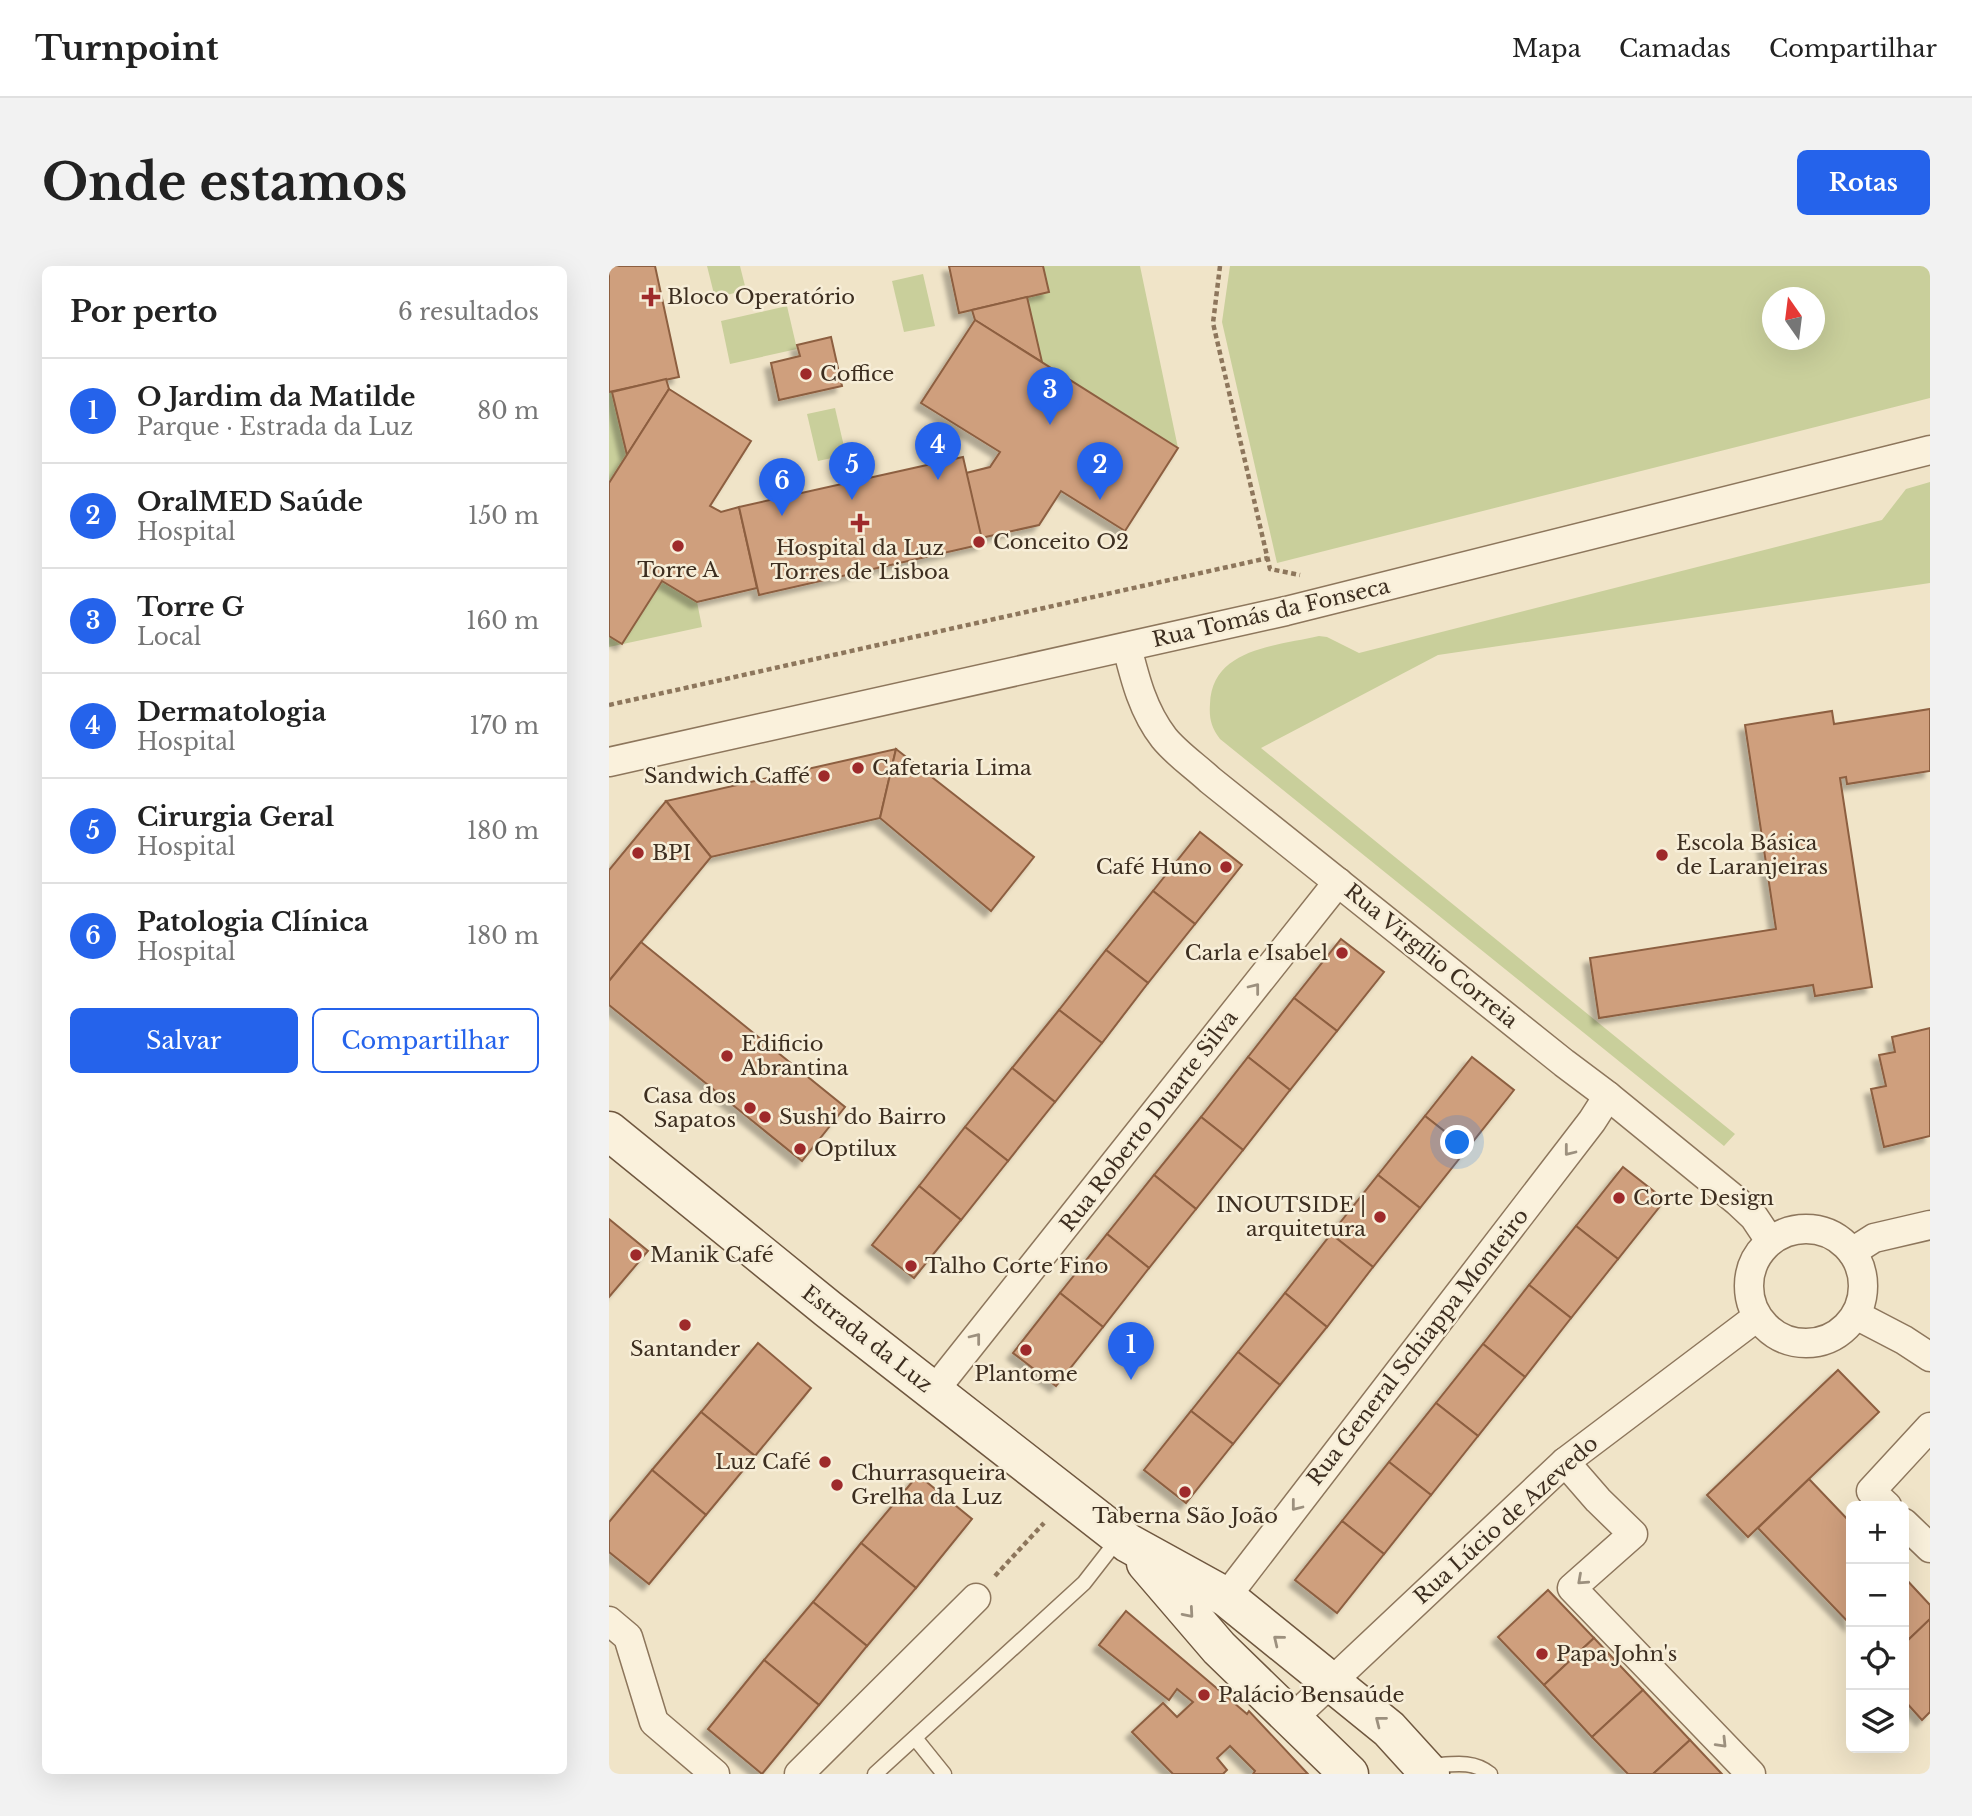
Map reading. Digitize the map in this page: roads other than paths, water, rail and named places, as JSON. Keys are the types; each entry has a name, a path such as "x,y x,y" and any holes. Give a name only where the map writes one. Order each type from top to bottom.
{"main road":[{"name":"Estrada da Luz","path":"609,1131 933,1392 1124,1540 1226,1597 1389,1729 1427,1770"},
{"name":"Estrada da Luz","path":"1124,1540 1219,1648 1349,1774"}],"street":[{"name":"Rua Tomás da Fonseca","path":"609,762 1299,608 1930,450"},
{"name":"Rua Virgílio Correia","path":"1126,646 1139,694 1150,717 1166,740 1210,780 1738,1202 1754,1217 1770,1241"},
{"name":"Rua Roberto Duarte Silva","path":"933,1392 1338,882"},
{"name":"Rua General Schiappa Monteiro","path":"1226,1597 1592,1121 1608,1096"},
{"path":"1852,1252 1874,1238 1930,1225"},
{"path":"1814,1229 1828,1233 1852,1252 1860,1266 1862,1299 1856,1315 1832,1338 1799,1344 1775,1335 1757,1317 1750,1302 1749,1276 1759,1253 1770,1241 1784,1233 1814,1229"},
{"path":"1856,1315 1930,1357"},
{"name":"Rua Lúcio de Azevedo","path":"1293,1718 1565,1462 1757,1317"},
{"path":"1882,1501 1871,1491 1930,1427"},
{"path":"1565,1462 1598,1500 1633,1534 1572,1588 1751,1774"},
{"path":"1909,1528 1930,1548"},
{"path":"799,1774 976,1598"},
{"path":"609,1621 628,1637 654,1722 715,1774"}],"lane":[{"path":"876,1774 1084,1583 1124,1540"},
{"path":"915,1738 944,1774"},
{"path":"1427,1770 1470,1764 1479,1766 1490,1774"}],"place":[{"name":"Bloco Operatório","path":"651,297"},
{"name":"Coffice","path":"806,374"},
{"name":"Torre G","path":"1050,425"},
{"name":"Dermatologia","path":"938,480"},
{"name":"Cirurgia Geral","path":"852,500"},
{"name":"OralMED Saúde","path":"1100,500"},
{"name":"Patologia Clínica","path":"782,516"},
{"name":"Hospital da Luz Torres de Lisboa","path":"860,523"},
{"name":"Conceito O2","path":"979,542"},
{"name":"Torre A","path":"678,546"},
{"name":"Cafetaria Lima","path":"858,768"},
{"name":"Sandwich Caffé","path":"824,776"},
{"name":"BPI","path":"638,853"},
{"name":"Escola Básica de Laranjeiras","path":"1662,855"},
{"name":"Café Huno","path":"1226,867"},
{"name":"Carla e Isabel","path":"1342,953"},
{"name":"Edificio Abrantina","path":"727,1056"},
{"name":"Casa dos Sapatos","path":"750,1108"},
{"name":"Sushi do Bairro","path":"765,1117"},
{"name":"Optilux","path":"800,1149"},
{"name":"Corte Design","path":"1619,1198"},
{"name":"INOUTSIDE | arquitetura","path":"1380,1217"},
{"name":"Manik Café","path":"636,1255"},
{"name":"Talho Corte Fino","path":"911,1266"},
{"name":"Santander","path":"685,1325"},
{"name":"Plantome","path":"1026,1350"},
{"name":"O Jardim da Matilde","path":"1131,1380"},
{"name":"Luz Café","path":"825,1462"},
{"name":"Churrasqueira Grelha da Luz","path":"837,1485"},
{"name":"Taberna São João","path":"1185,1492"},
{"name":"Papa John's","path":"1542,1654"},
{"name":"Palácio Bensaúde","path":"1204,1695"}]}
